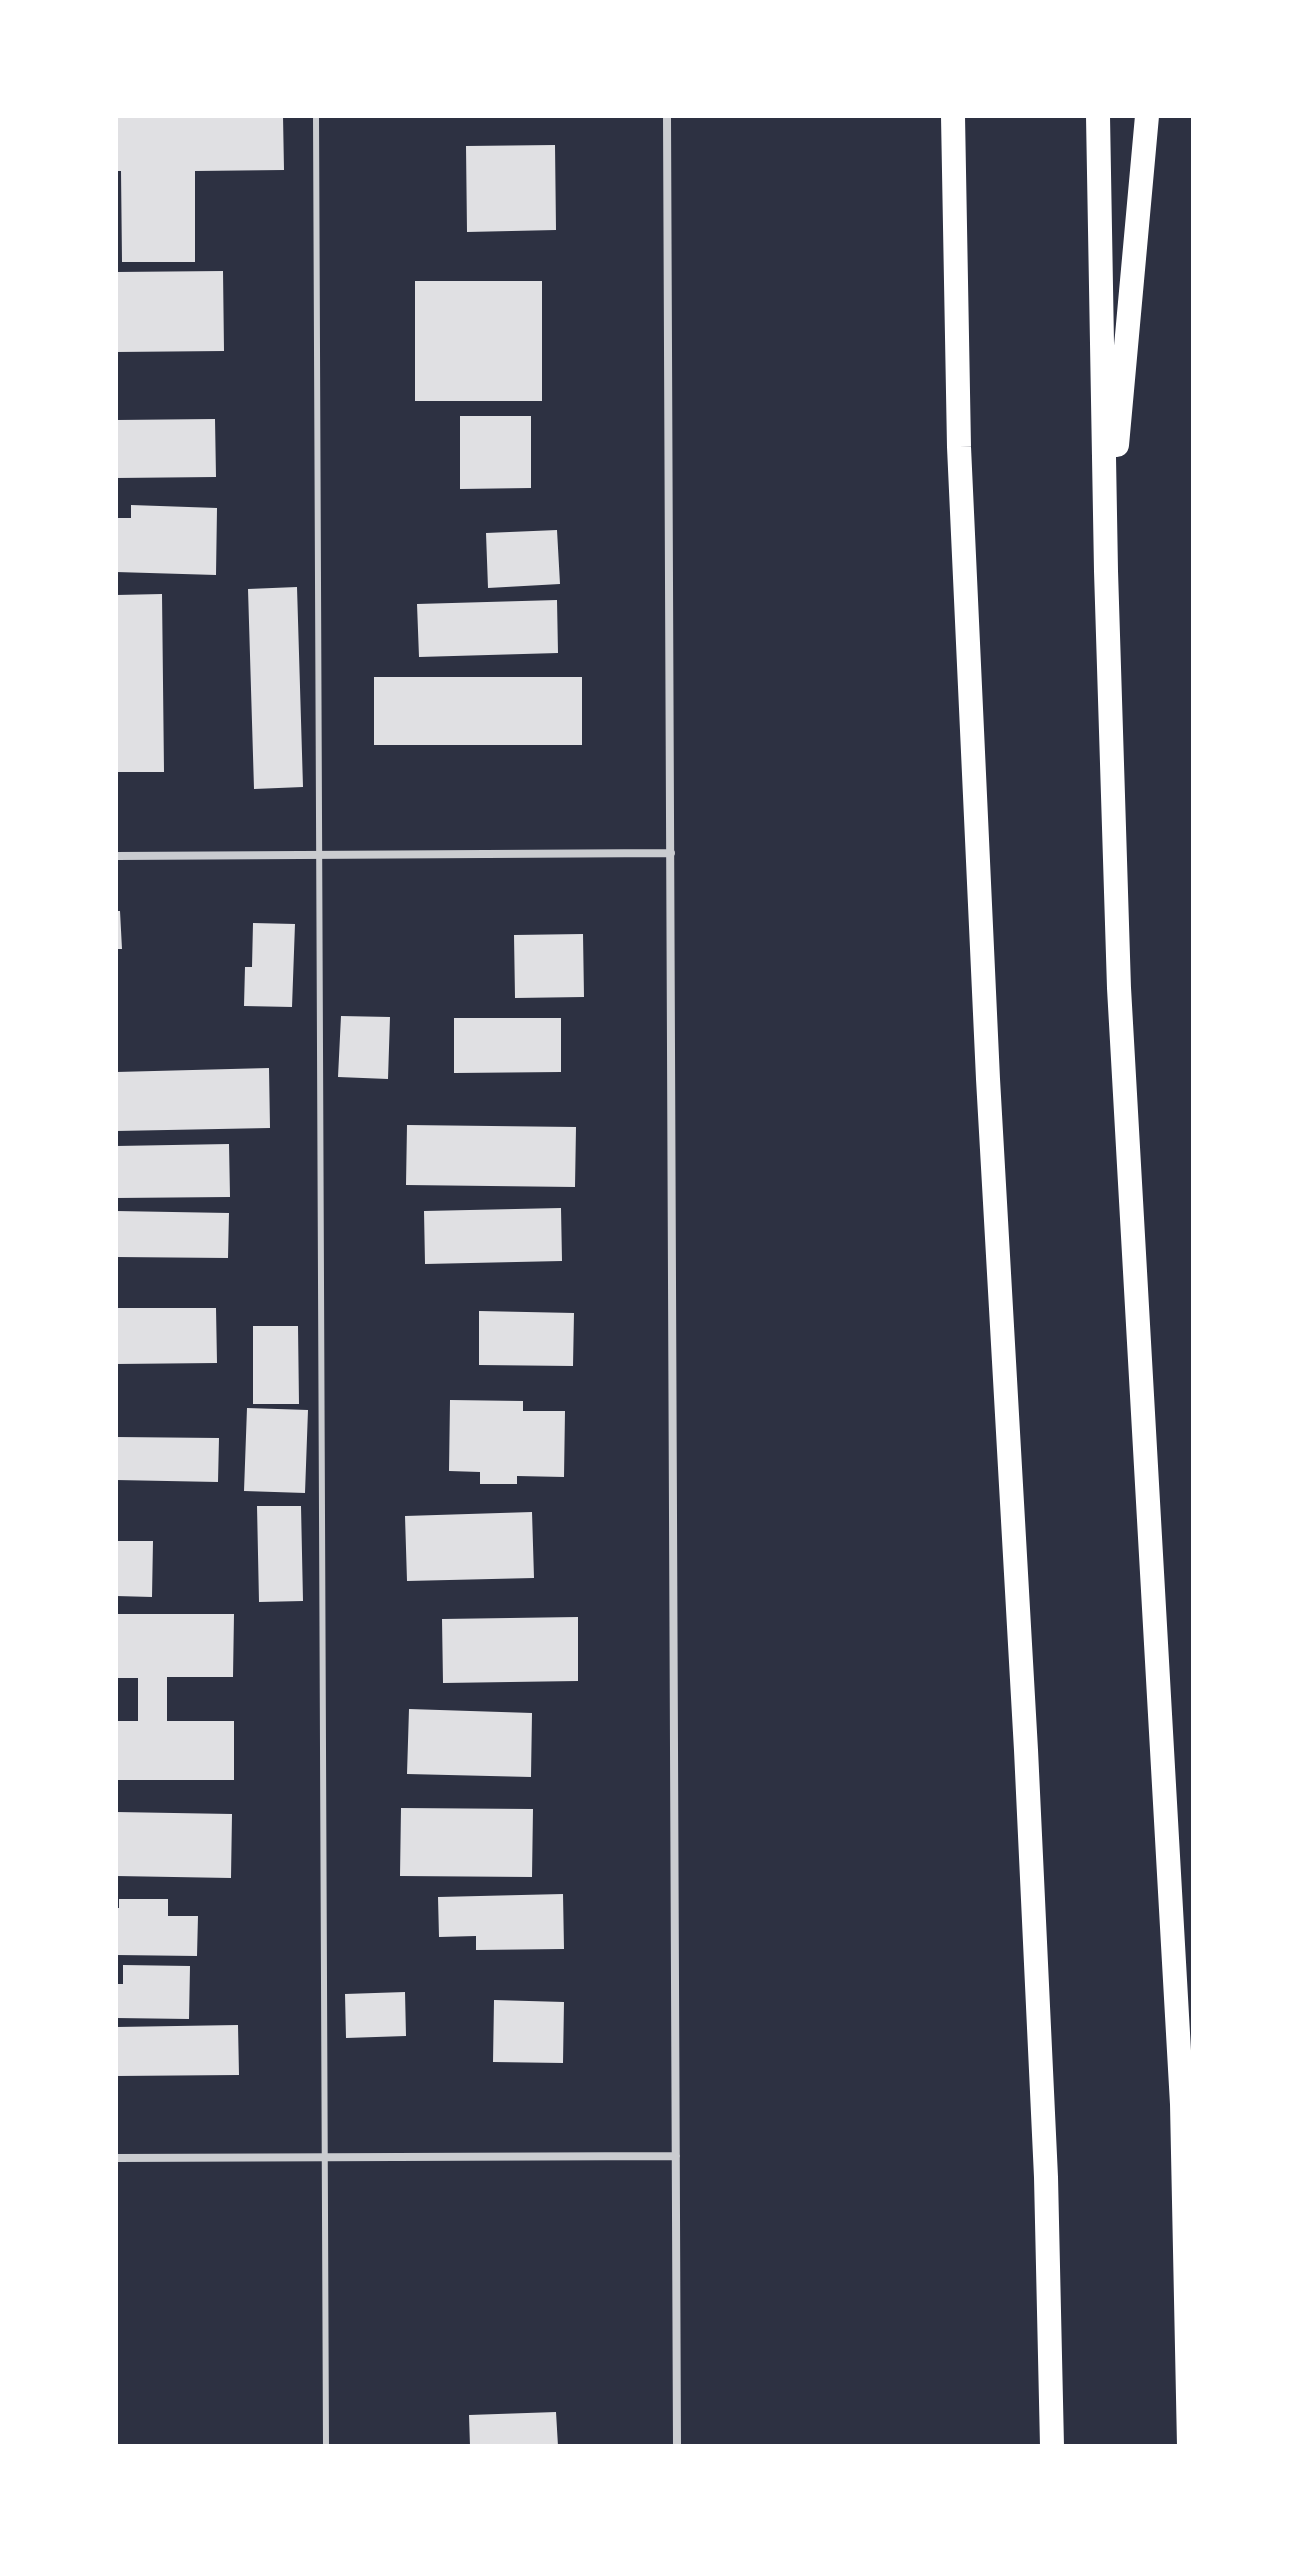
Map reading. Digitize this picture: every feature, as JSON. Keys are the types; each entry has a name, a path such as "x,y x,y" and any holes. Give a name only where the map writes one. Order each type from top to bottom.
{"highway":[{"path":"953,116 959,447 989,1095 1026,1750 1046,2177 1052,2446"},
{"path":"1098,116 1106,571 1119,988 1182,2104 1189,2446"},
{"path":"1106,571 1147,116"}],"street":[{"path":"667,116 677,2446"},
{"path":"116,856 671,853"},
{"path":"116,2158 676,2156"}],"lane":[{"path":"316,116 326,2446"}],"building":[{"path":"116,116 283,116 284,170 195,171 195,262 122,262 121,171 116,171"},
{"path":"555,145 556,230 467,232 466,146"},
{"path":"223,271 224,351 116,352 116,272"},
{"path":"415,281 542,281 542,401 415,401"},
{"path":"460,416 531,416 531,488 460,489"},
{"path":"215,419 216,477 116,478 116,420"},
{"path":"131,505 217,508 216,575 116,572 116,518 131,518"},
{"path":"557,530 560,584 488,588 486,533"},
{"path":"297,587 303,787 254,789 248,589"},
{"path":"162,594 164,772 116,772 116,595"},
{"path":"557,600 558,653 419,657 417,604"},
{"path":"374,677 582,677 582,745 374,745"},
{"path":"116,911 120,911 122,949 116,949"},
{"path":"253,923 295,924 292,1007 244,1006 245,967 252,967"},
{"path":"583,934 584,997 515,998 514,935"},
{"path":"341,1016 390,1017 388,1079 338,1077"},
{"path":"454,1018 561,1018 561,1072 454,1073"},
{"path":"269,1068 270,1128 116,1131 116,1072"},
{"path":"407,1125 576,1127 575,1187 406,1185"},
{"path":"229,1144 230,1197 116,1198 116,1146"},
{"path":"561,1208 562,1261 425,1264 424,1211"},
{"path":"116,1211 229,1213 228,1258 116,1257"},
{"path":"116,1308 216,1308 217,1363 116,1364"},
{"path":"479,1311 574,1313 573,1366 479,1365"},
{"path":"253,1326 298,1326 299,1404 253,1404"},
{"path":"450,1400 523,1401 523,1411 565,1411 564,1477 517,1476 517,1484 480,1484 480,1472 449,1471"},
{"path":"247,1408 308,1410 305,1493 244,1491"},
{"path":"116,1437 219,1438 218,1482 116,1480"},
{"path":"257,1506 301,1506 303,1601 259,1602"},
{"path":"532,1512 534,1578 407,1581 405,1516"},
{"path":"116,1541 153,1541 152,1597 116,1596"},
{"path":"116,1614 234,1614 233,1677 167,1677 167,1721 234,1721 234,1780 116,1780 116,1721 138,1721 138,1678 116,1678"},
{"path":"578,1617 578,1681 443,1683 442,1619"},
{"path":"409,1709 532,1713 531,1777 407,1774"},
{"path":"401,1808 533,1809 532,1877 400,1876"},
{"path":"116,1812 232,1814 231,1878 116,1876"},
{"path":"563,1894 564,1949 476,1950 476,1936 439,1937 438,1897"},
{"path":"119,1899 168,1899 168,1916 198,1916 197,1956 116,1955 116,1908 119,1908"},
{"path":"123,1965 190,1966 189,2019 116,2018 116,1984 123,1984"},
{"path":"405,1992 406,2036 346,2038 345,1994"},
{"path":"494,2000 564,2002 563,2063 493,2062"},
{"path":"238,2025 239,2075 116,2076 116,2027"},
{"path":"556,2412 558,2446 470,2446 469,2415"}]}
